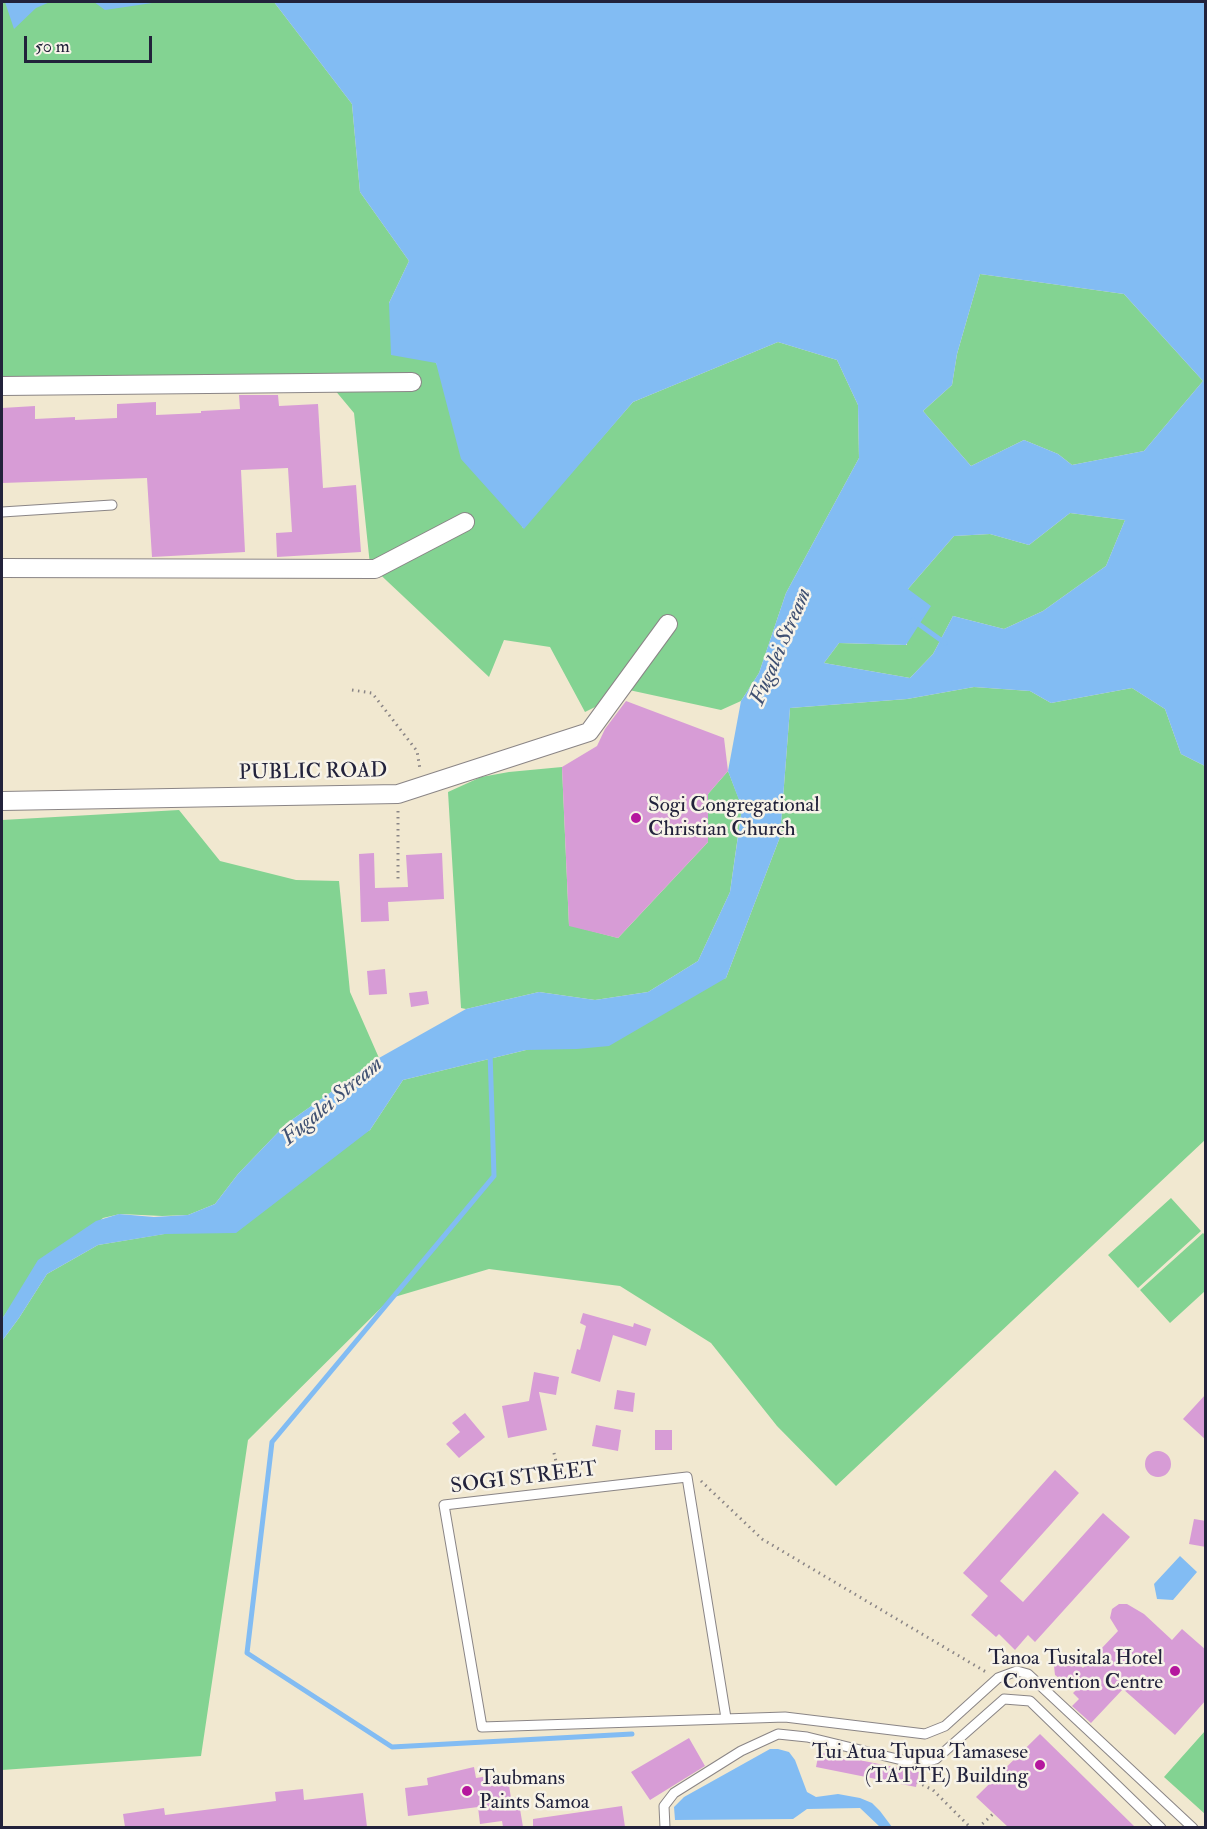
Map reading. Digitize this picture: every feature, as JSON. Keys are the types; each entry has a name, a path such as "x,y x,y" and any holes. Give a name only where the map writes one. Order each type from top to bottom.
{"street":[{"path":"2,386 412,382"},
{"path":"2,568 375,569 465,522"},
{"name":"PUBLIC ROAD","path":"2,801 398,794 589,732 668,624"}],"lane":[{"path":"2,512 112,505"},
{"name":"SOGI STREET","path":"726,1718 687,1477 444,1505 482,1727 785,1717 925,1734 945,1726 998,1678"},
{"path":"998,1678 1017,1671 1028,1674 1193,1827"},
{"path":"665,1827 664,1806 674,1793 741,1750 778,1734 807,1737 918,1764 936,1759 1004,1699 1030,1701 1161,1827"}],"path":[{"path":"352,690 372,693 417,751 422,786"},
{"path":"398,794 398,880"},
{"path":"554,1453 560,1480 567,1484"},
{"path":"699,1479 762,1539 945,1649 998,1678"},
{"path":"917,1782 933,1790 971,1827"},
{"path":"978,1827 993,1814"}],"green space":[{"path":"2,2 274,2 352,104 360,192 409,261 389,303 436,363 523,528 633,402 778,342 837,360 858,405 859,458 786,593 759,673 741,701 721,710 629,690 585,712 550,647 504,640 489,677 370,565 354,413 334,389 2,390"},
{"path":"980,274 1124,294 1203,381 1144,451 1072,465 1058,454 1024,440 971,466 923,411 952,385 957,354"},
{"path":"1070,513 1125,520 1106,566 1043,611 1004,629 953,616 933,654 910,678 824,663 839,643 907,645 908,589 954,536 990,534 1029,545"},
{"path":"974,687 1030,691 1051,703 1132,688 1165,709 1181,754 1205,766 1205,1140 836,1486 777,1426 711,1343 620,1286 489,1269 391,1298 248,1440 201,1756 2,1770 2,1341 47,1274 98,1245 164,1234 370,1130 403,1080 526,1050 726,978 780,837 790,708 907,699"},
{"path":"562,767 569,925 618,938 708,842 708,794 728,771 742,807 730,892 698,961 648,992 595,1000 539,992 466,1009 461,1008 448,792 481,777"},
{"path":"179,810 220,861 296,880 339,881 350,992 379,1058 286,1124 238,1174 215,1204 188,1215 120,1214 103,1218 13,1303 2,1319 2,820"},
{"path":"1171,1198 1201,1231 1138,1288 1108,1255"},
{"path":"1203,1233 1206,1236 1205,1291 1170,1323 1140,1290"},
{"path":"1205,1731 1205,1814 1164,1777"}],"water":[{"path":"5,2 50,2 36,8 14,29"},
{"path":"94,2 159,2 105,10"},
{"name":"Fugalei Stream","path":"274,2 1205,2 1205,766 1181,754 1165,709 1132,688 1051,703 1030,691 974,687 907,699 790,708 780,837 726,978 609,1046 526,1050 403,1080 370,1130 236,1233 165,1234 98,1245 47,1274 2,1341 2,1319 38,1260 96,1221 119,1214 154,1217 188,1215 215,1204 238,1174 286,1124 379,1058 466,1009 539,992 595,1000 648,992 698,961 730,892 742,808 728,771 741,701 759,673 786,593 859,458 858,405 837,360 778,342 633,402 524,529 461,459 436,363 391,355 389,303 409,261 360,192 352,104","holes":["980,274 1124,294 1203,381 1144,451 1072,465 1058,454 1024,440 971,466 923,411 952,385 957,354","1070,513 1125,520 1106,566 1043,611 1004,629 953,616 933,654 910,678 824,663 839,643 906,645 931,606 908,589 954,536 990,534 1029,545"]},
{"path":"1180,1556 1197,1572 1173,1600 1157,1599 1154,1584"},
{"path":"770,1749 789,1752 795,1760 807,1792 816,1797 838,1794 860,1798 872,1803 892,1827 880,1827 860,1808 807,1809 793,1819 675,1820 674,1807 684,1797"}],"building":[{"path":"239,395 278,395 279,406 318,404 323,488 356,485 361,552 277,557 276,533 292,532 288,468 241,470 245,552 152,557 147,478 2,483 2,408 35,406 35,419 117,418 117,404 156,402 156,415 240,409"},
{"name":"Sogi Congregational Christian Church","path":"626,701 724,738 728,771 708,794 708,842 618,938 569,926 562,767 597,746 605,729"},
{"path":"374,853 375,888 408,887 406,855 442,853 444,899 388,902 389,921 361,922 359,854"},
{"path":"385,969 387,994 369,995 367,971"},
{"path":"427,991 429,1004 411,1007 409,993"},
{"path":"583,1313 633,1327 634,1323 651,1329 646,1346 613,1335 600,1382 571,1373 586,1326 580,1323"},
{"path":"534,1372 559,1377 556,1395 539,1392 547,1430 508,1438 502,1406 529,1401"},
{"path":"617,1390 635,1393 633,1412 614,1409"},
{"path":"1206,1394 1206,1440 1183,1419"},
{"path":"465,1413 485,1437 459,1458 446,1444 460,1432 452,1423"},
{"path":"596,1425 621,1430 618,1451 592,1446"},
{"path":"655,1430 672,1430 672,1450 655,1450"},
{"path":"1158,1451 1167,1455 1171,1464 1167,1473 1158,1477 1149,1473 1145,1464 1149,1455"},
{"path":"1055,1470 1079,1493 1000,1581 1023,1602 1103,1513 1130,1537 1035,1642 1028,1635 1015,1650 999,1634 996,1637 971,1615 988,1596 963,1573"},
{"path":"1194,1519 1206,1521 1206,1547 1189,1544"},
{"path":"1119,1604 1127,1604 1144,1614 1172,1640 1182,1629 1206,1650 1206,1700 1175,1735 1123,1689 1091,1723 1072,1706 1079,1699 1073,1693 1076,1690 1055,1675 1054,1666 1059,1659 1071,1657 1083,1668 1118,1631 1110,1618 1112,1609"},
{"name":"Tui Atua Tupua Tamasese (TATTE) Building","path":"1040,1734 1135,1827 1008,1827 976,1797"},
{"path":"689,1738 705,1766 650,1800 631,1772"},
{"path":"819,1752 919,1772 916,1787 816,1767"},
{"name":"Taubmans Paints Samoa","path":"474,1767 476,1778 507,1773 511,1798 518,1797 523,1827 503,1827 502,1821 480,1824 478,1807 408,1816 405,1788 428,1785 427,1778"},
{"path":"303,1789 304,1800 363,1793 367,1827 125,1827 123,1814 164,1808 165,1815 276,1801 275,1792"},
{"path":"622,1806 625,1827 533,1827 533,1819"}],"waterway":[{"path":"913,620 945,643"},
{"path":"490,1052 494,1176 272,1442 247,1653 392,1747 632,1734"}],"place":[{"name":"Sogi Congregational Christian Church","path":"636,818"},
{"name":"Tanoa Tusitala Hotel Convention Centre","path":"1175,1671"},
{"name":"Tui Atua Tupua Tamasese (TATTE) Building","path":"1040,1765"},
{"name":"Taubmans Paints Samoa","path":"467,1791"}]}
